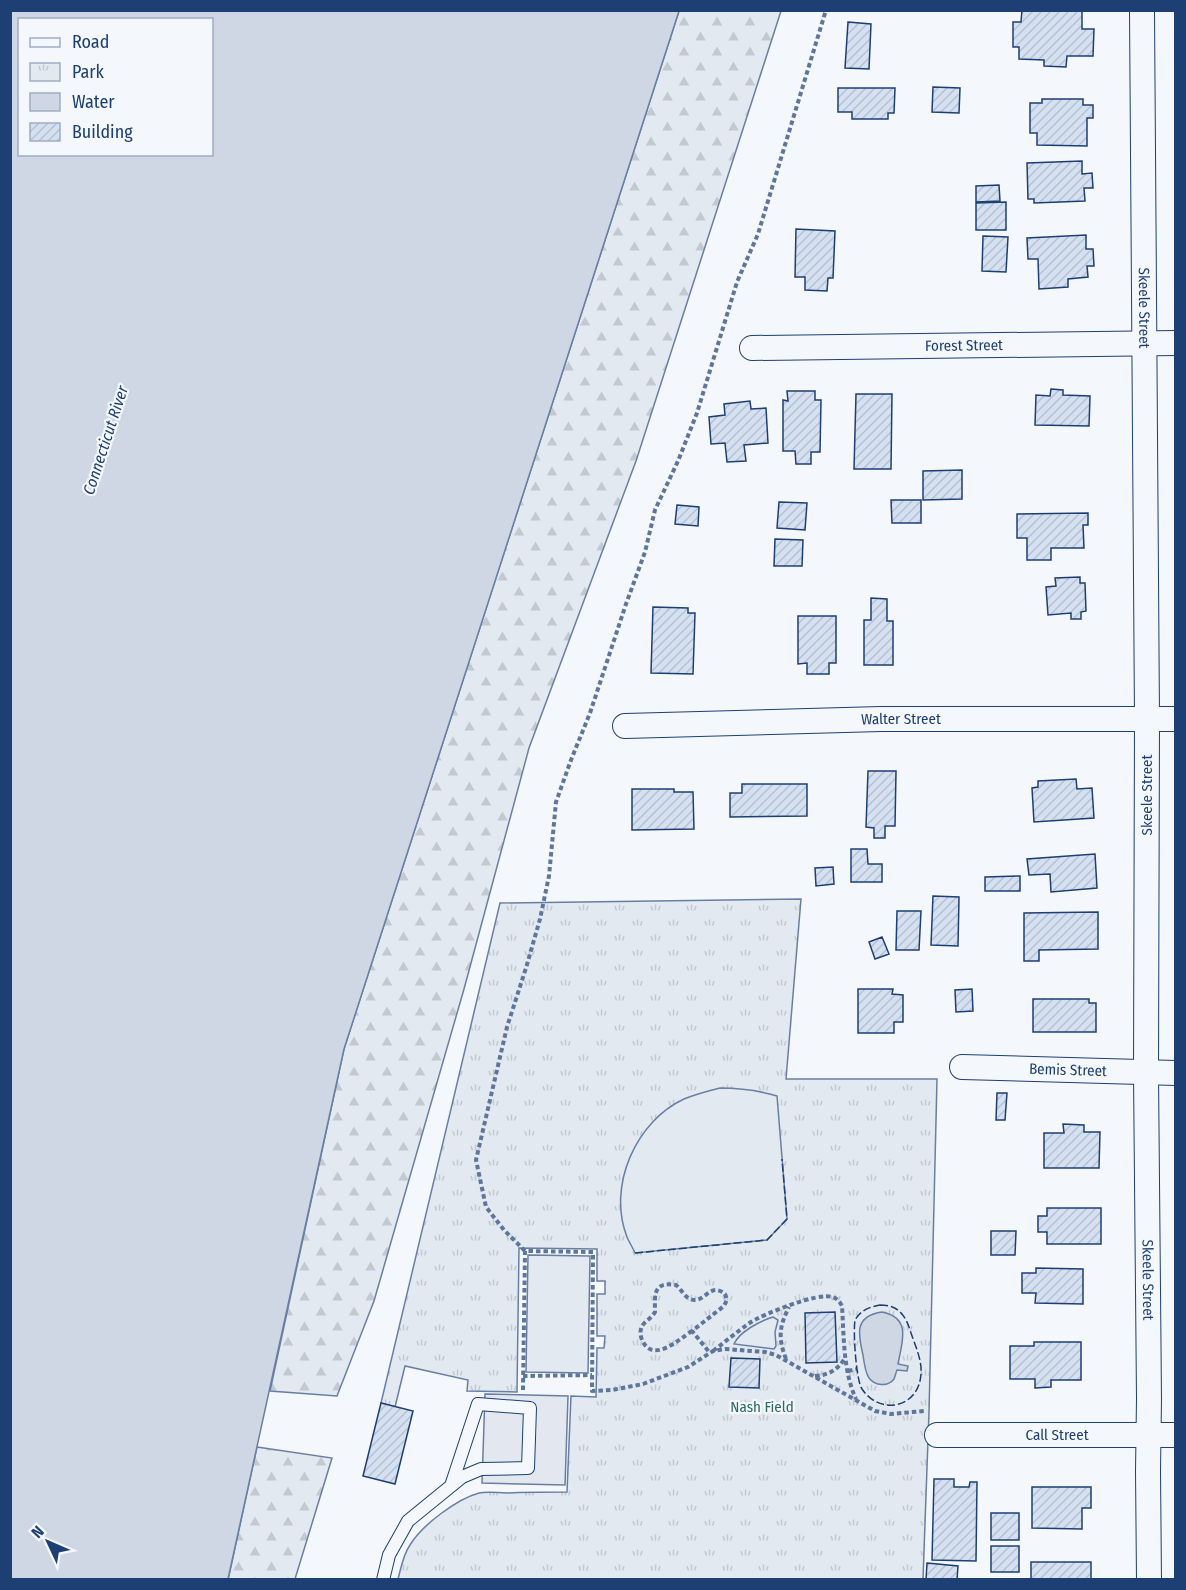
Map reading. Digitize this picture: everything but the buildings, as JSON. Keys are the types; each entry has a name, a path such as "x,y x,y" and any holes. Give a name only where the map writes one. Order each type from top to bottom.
{"street":[{"name":"Skeele Street","path":"1142,10 1147,719 1146,1073 1149,1580"},
{"name":"Forest Street","path":"752,348 1176,343"},
{"name":"Walter Street","path":"625,726 881,719 1176,719"},
{"name":"Bemis Street","path":"962,1067 1176,1073"},
{"name":"Call Street","path":"937,1435 1176,1435"}],"lane":[{"path":"383,1580 388,1555 408,1521 451,1486 462,1477 481,1469 528,1468 530,1408 478,1404 451,1486"}],"path":[{"path":"826,10 758,234 737,282 697,413 655,510 645,552 590,713 556,802 545,897 507,1027 476,1160 486,1207 525,1251 593,1252 592,1391 632,1387 688,1367 752,1322 790,1306 828,1296 837,1299 842,1306 850,1384 857,1401"},
{"path":"523,1391 525,1251"},
{"path":"667,1285 676,1286 693,1300 716,1290 725,1294 727,1300 724,1306 692,1330 659,1351 650,1350 646,1346 640,1332 655,1312 656,1291 667,1285"},
{"path":"786,1360 780,1330 790,1306"},
{"path":"692,1330 711,1352"},
{"path":"711,1352 725,1349 776,1355 875,1411 882,1413 924,1411"},
{"path":"814,1377 830,1373 846,1357"},
{"path":"848,1371 857,1369"},
{"path":"523,1377 592,1375"}],"green space":[{"path":"679,11 781,11 636,461 529,748 464,989 374,1301 337,1396 270,1391 344,1049"},
{"name":"Nash Field","path":"801,899 786,1079 937,1079 923,1579 398,1579 402,1562 416,1537 431,1521 470,1496 482,1492 567,1492 571,1396 596,1397 597,1348 604,1348 605,1336 597,1336 597,1294 605,1294 605,1281 597,1281 597,1249 519,1248 517,1392 467,1391 468,1380 405,1366 395,1407 381,1403 500,903"},
{"path":"720,1088 735,1088 777,1096 787,1219 767,1240 635,1253 627,1237 622,1217 621,1197 630,1157 652,1123 667,1109 684,1099"},
{"path":"528,1255 590,1256 588,1373 526,1372"},
{"path":"773,1317 778,1320 774,1349 734,1344 740,1335 750,1328"},
{"path":"257,1447 332,1458 295,1579 228,1580"}],"shaded area":[{"path":"485,1394 568,1396 565,1485 482,1483"}],"water":[{"name":"Connecticut River","path":"11,10 679,11 344,1049 228,1579 11,1579"},
{"path":"882,1312 891,1315 901,1325 903,1339 898,1364 908,1366 907,1371 897,1370 891,1382 882,1385 875,1383 868,1376 859,1333 862,1322 867,1317"}],"fence":[{"path":"635,1253 767,1240 787,1219 782,1159"},
{"path":"880,1305 897,1309 904,1317 920,1363 919,1385 914,1394 898,1404 879,1403 870,1398 862,1389 858,1376 855,1320 866,1310 880,1305"}]}
